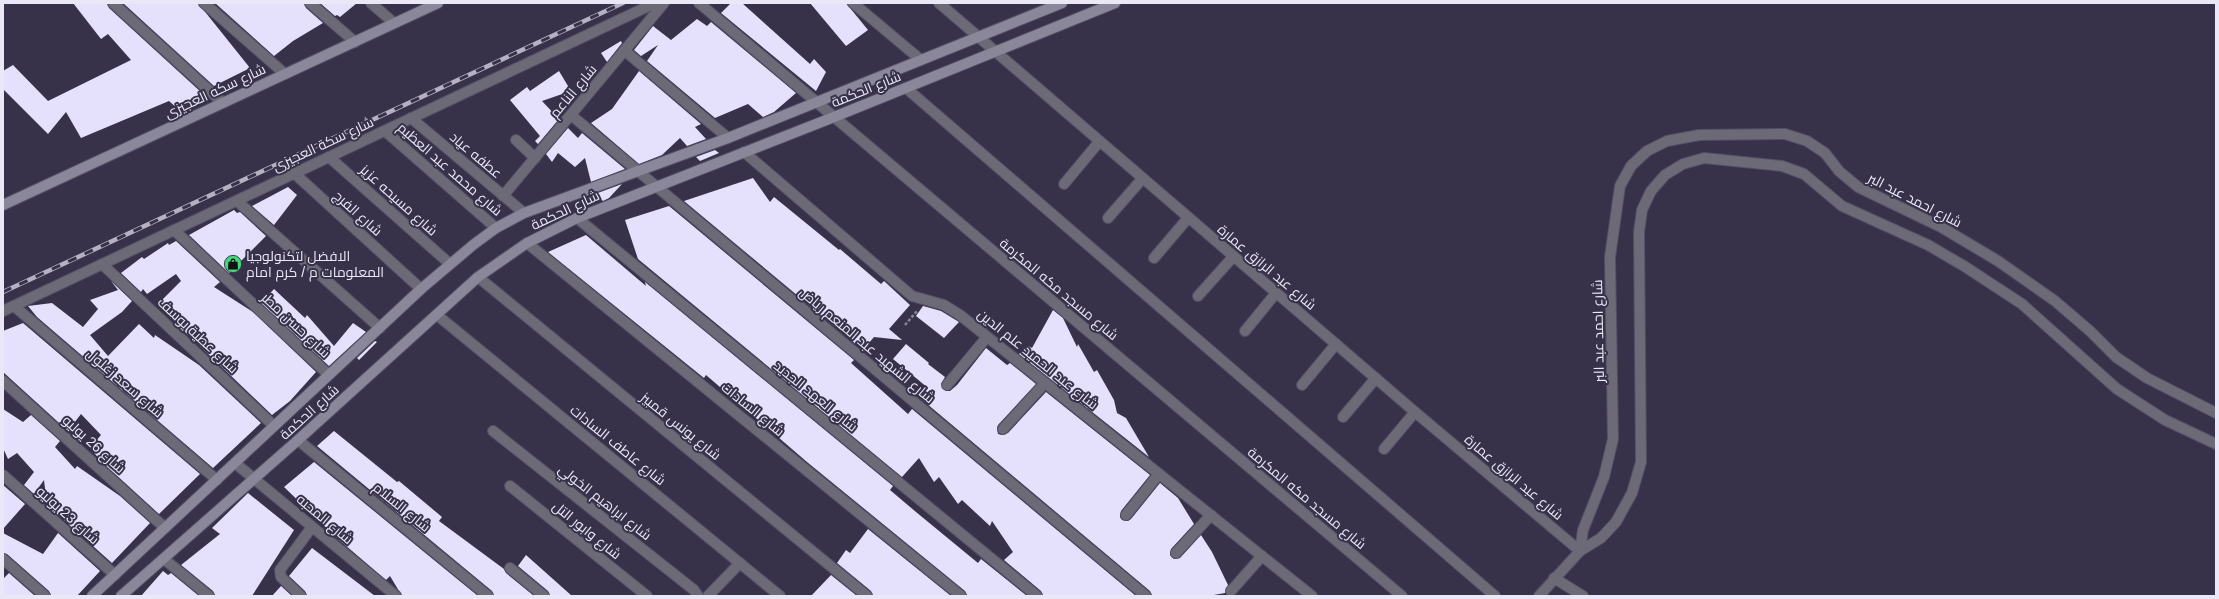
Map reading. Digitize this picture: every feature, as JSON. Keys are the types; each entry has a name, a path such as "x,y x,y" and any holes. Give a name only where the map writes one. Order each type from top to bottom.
{"street":[{"path":"113,3 222,103"},
{"path":"204,3 285,74"},
{"path":"310,3 355,42"},
{"path":"371,3 394,23"},
{"name":"شارع سكه العجيزى","path":"3,205 438,3"},
{"name":"شارع سكة العجيزى","path":"3,312 656,3"},
{"name":"شارع الناعم","path":"503,196 664,3"},
{"name":"شارع مسجد مكه المكرمة","path":"699,3 1402,596"},
{"path":"853,3 921,60"},
{"name":"شارع عبد الرازق عمارة","path":"939,3 1233,257 1580,550"},
{"name":"شارع الحكمة","path":"97,595 115,575 328,374 421,289 496,228 524,214 728,138 1062,3"},
{"name":"شارع الحكمة","path":"121,596 298,440 478,277 527,243 577,218 834,117 1115,3"},
{"path":"625,51 728,138"},
{"path":"906,88 1495,596"},
{"name":"شارع الشهيد عبد المنعم رياض","path":"571,115 637,172 1146,596"},
{"name":"عطفه عياد","path":"411,118 524,214"},
{"name":"شارع محمد عبد العظيم","path":"385,130 496,228"},
{"name":"شارع احمد عبد البر","path":"1580,550 1583,530 1604,477 1613,439 1610,257 1620,186 1631,166 1647,151 1667,141 1699,135 1785,134 1807,141 1825,153 1840,171 1858,187 1941,227 1998,261 2055,301 2090,331 2116,357 2147,378 2216,413"},
{"path":"516,140 535,158"},
{"path":"1064,184 1099,142"},
{"name":"شارع عبد الحميد علم الدين","path":"744,152 912,296 944,305 960,315 1312,596"},
{"name":"شارع مسيحه عزيز","path":"329,157 450,264"},
{"path":"1539,596 1580,550 1601,538 1616,522 1632,493 1641,462 1639,232 1642,210 1651,191 1665,175 1683,164 1704,158 1782,166 1804,174 1842,206 1928,245 2022,304 2117,389 2165,420 2216,444"},
{"name":"شارع الفرج","path":"294,173 421,289"},
{"path":"1108,218 1142,179"},
{"path":"237,201 380,328"},
{"name":"شارع العهد الجديد","path":"577,218 1037,596"},
{"path":"1154,258 1188,218"},
{"name":"شارع حسن مطر","path":"174,230 328,374"},
{"name":"شارع السادات","path":"527,243 961,596"},
{"path":"1198,296 1233,257"},
{"name":"شارع عطية يوسف","path":"102,264 274,426"},
{"name":"شارع يونس قمبيز","path":"478,277 867,596"},
{"path":"1245,330 1276,293"},
{"name":"شارع سعد زغلول","path":"14,306 217,480"},
{"name":"شارع عاطف السادات","path":"437,315 780,596"},
{"path":"947,385 987,337"},
{"path":"1302,385 1336,344"},
{"path":"1343,417 1376,378"},
{"name":"شارع 26 يوليو","path":"3,381 165,528"},
{"path":"1003,429 1045,383"},
{"path":"1384,449 1415,412"},
{"name":"شارع ابراهيم الخولي","path":"493,431 694,590 698,596"},
{"name":"شارع السلام","path":"298,440 488,596"},
{"name":"شارع المحبه","path":"235,463 396,596"},
{"path":"1126,515 1159,474"},
{"name":"شارع 23 يوليو","path":"3,475 115,575"},
{"name":"شارع وابور التل","path":"510,486 647,596"},
{"path":"1176,553 1211,515"},
{"path":"301,596 281,577 280,570 312,527"},
{"path":"1231,592 1262,556"},
{"path":"3,559 45,596"},
{"path":"164,559 210,596"},
{"path":"708,596 740,562"},
{"path":"510,568 544,596"},
{"path":"1554,578 1583,596"}],"building":[{"path":"73,3 107,3 109,8 202,93 178,109 169,101 81,138 66,112 48,134 3,89 3,71 13,65 48,101 131,60 108,34 101,39"},
{"path":"123,3 198,3 250,68 214,86"},
{"path":"215,3 304,3 306,8 323,23 293,41 274,56"},
{"path":"320,3 357,3 340,17 337,15 335,16"},
{"path":"731,3 742,3 810,64 814,59 826,72 816,91 721,13"},
{"path":"810,3 846,3 868,30 846,46"},
{"path":"697,19 707,26 711,22 796,93 774,112 763,117 748,104 715,118 647,61 658,45 641,56 634,50 653,26 671,40"},
{"path":"621,41 622,43 607,62 601,53"},
{"path":"559,71 571,91 542,101 559,119 538,144 535,141 540,136 510,100 527,87 530,91"},
{"path":"639,71 701,124 695,127 706,139 687,146 680,138 662,155 639,164 591,123 612,109"},
{"path":"568,128 578,138 582,133 625,169 591,182 585,158 575,167 558,153 552,162 546,154"},
{"path":"715,150 719,153 700,161 696,157"},
{"path":"753,178 770,202 774,197 839,250 840,249 881,284 884,281 910,305 889,329 902,340 874,337 863,350 684,201"},
{"path":"622,184 609,198 603,201 595,194"},
{"path":"288,187 297,195 274,225 252,206"},
{"path":"669,206 854,360 851,363 908,414 912,409 1136,596 1043,596 1041,591 1004,560 1013,552 992,521 990,526 962,500 958,504 939,477 934,482 919,458 902,477 638,259 625,220"},
{"path":"234,210 237,213 240,212 266,236 229,273 189,235"},
{"path":"586,235 646,286 645,282 893,486 890,490 978,563 981,559 1027,596 967,596 965,591 807,462 706,375 704,378 548,252"},
{"path":"176,241 220,282 214,287 253,312 316,372 290,401 272,415 157,305 181,281 176,274 147,294 143,289 141,292 121,273 142,257 144,259 168,243 169,245"},
{"path":"111,281 132,301 122,312 90,335 108,356 139,324 154,338 155,335 199,365 261,423 213,468 37,317 28,306 52,303 83,327 98,309 90,300 118,290"},
{"path":"274,289 305,318 307,315 334,346 353,323 366,332 329,366 261,303"},
{"path":"923,306 941,311 959,322 944,338 916,316"},
{"path":"1053,310 1063,318 1077,347 1078,344 1094,372 1097,370 1114,400 1117,413 1126,418 1149,457 1019,354 1028,346 1032,348"},
{"path":"23,323 200,474 159,514 102,462 90,448 101,435 81,414 68,431 3,372 3,331"},
{"path":"375,341 377,342 359,360 357,358"},
{"path":"906,344 945,377 941,384 946,391 950,391 957,385 986,348 1007,365 1010,363 1036,384 998,425 998,434 1002,435 1008,433 1046,392 1150,475 1121,511 1120,517 1122,520 1128,521 1131,519 1160,483 1178,498 1194,524 1171,549 1170,555 1174,559 1180,558 1201,535 1212,552 1228,585 1225,593 1208,596 1152,596 1150,591 920,398 928,388 893,359"},
{"path":"3,409 23,422 31,415 60,441 55,447 75,469 77,466 120,496 150,523 112,563 47,505 44,480 34,494 24,485 34,472 17,453 8,459 3,448"},
{"path":"334,431 397,482 399,481 442,517 439,521 504,569 506,573 534,596 494,596 492,591 317,446"},
{"path":"314,462 478,596 402,596 390,576 386,580 338,539 284,487"},
{"path":"3,485 25,504 3,529"},
{"path":"248,493 294,530 252,596 215,596 213,591 181,565 220,534 212,528"},
{"path":"868,529 951,596 873,596 871,591 837,563 846,550 850,553"},
{"path":"3,533 43,554 58,533 100,571 77,596 51,596 49,591 7,554 3,553"},
{"path":"312,548 375,596 307,596 305,591 289,576"},
{"path":"526,555 572,596 550,596 548,591 518,566"},
{"path":"163,571 168,575 171,573 199,596 141,596"},
{"path":"9,573 35,596 3,596 3,579"},
{"path":"831,575 857,596 811,596"},
{"path":"281,586 292,596 272,596"}],"railway":[{"path":"3,292 623,3"}],"place":[{"name":"الافضل لتكنولوجيا المعلومات م / كرم امام","path":"233,264"}]}
